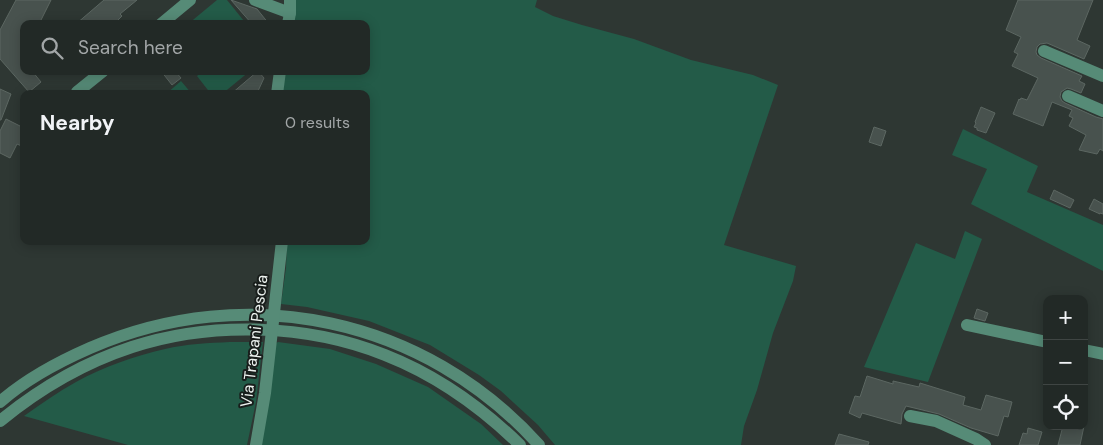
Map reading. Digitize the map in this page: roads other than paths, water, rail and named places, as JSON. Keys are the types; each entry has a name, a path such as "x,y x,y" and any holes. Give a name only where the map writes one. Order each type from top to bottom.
{"street":[{"path":"166,20 190,0"},
{"path":"255,0 289,18 290,0"},
{"path":"1044,51 1103,76"},
{"path":"79,90 97,75"},
{"path":"277,90 279,75"},
{"path":"1068,96 1103,111"},
{"name":"Via Trapani Pescia","path":"256,445 262,416 282,245"},
{"path":"0,402 34,377 66,359 107,341 137,331 171,323 222,316 274,315 338,324 377,336 419,354 483,394 521,426 539,445"},
{"path":"967,324 1043,341"},
{"path":"0,421 53,383 82,368 132,347 162,339 193,334 272,330 338,340 364,347 403,362 465,399 492,419 520,445"},
{"path":"1088,351 1103,354"},
{"path":"910,416 936,420 985,445"}]}
